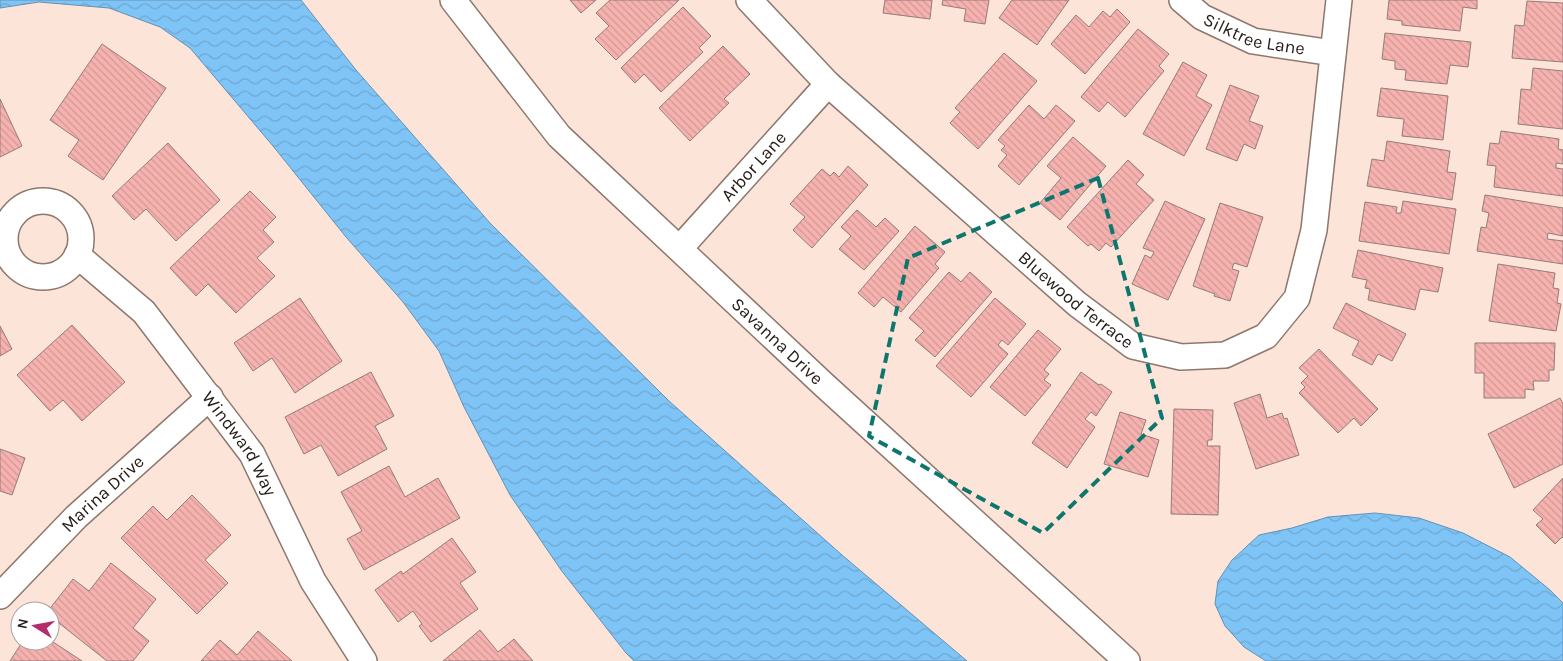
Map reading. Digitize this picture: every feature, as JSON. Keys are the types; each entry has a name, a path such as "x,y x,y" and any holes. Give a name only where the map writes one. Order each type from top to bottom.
{"street":[{"name":"Savanna Drive","path":"453,0 559,136 823,384 1127,661"},
{"name":"Bluewood Terrace","path":"749,0 828,84 1077,304 1133,346 1181,357 1225,355 1266,336 1297,298 1314,230 1339,0"},
{"name":"Silktree Lane","path":"1182,0 1202,16 1253,42 1333,53"},
{"name":"Arbor Lane","path":"680,248 828,84"},
{"name":"Windward Way","path":"77,255 144,312 252,454 313,581 364,661"},
{"name":"Marina Drive","path":"0,596 76,518 210,397"}],"highlighted area":[{"path":"1098,178 1162,418 1043,533 869,436 908,258"}],"water":[{"path":"0,0 301,0 356,70 490,223 669,401 842,555 967,661 634,661 561,570 510,495 464,407 439,351 403,302 346,237 273,146 190,48 160,27 109,8 39,2 0,8"},
{"path":"1375,513 1419,518 1463,533 1510,557 1563,603 1563,661 1266,661 1244,647 1225,626 1215,604 1218,581 1232,560 1259,535 1292,528 1328,517"}],"building":[{"path":"570,0 596,0 581,13"},
{"path":"610,0 679,0 616,60 595,39 609,26 596,13"},
{"path":"885,0 932,0 930,19 883,13"},
{"path":"943,0 989,0 985,24 964,21 966,9 942,5"},
{"path":"1012,0 1069,0 1037,45 999,18"},
{"path":"1389,0 1477,0 1477,9 1463,7 1460,31 1402,25 1402,21 1387,19"},
{"path":"1527,1 1563,3 1563,62 1512,58 1515,25 1524,26"},
{"path":"683,7 711,36 699,48 703,52 661,92 644,74 635,83 621,68"},
{"path":"1117,9 1130,22 1085,74 1051,44 1076,15 1089,27 1103,11 1110,17"},
{"path":"1138,29 1169,54 1159,66 1164,71 1125,117 1108,102 1099,112 1081,97"},
{"path":"1385,33 1471,42 1468,67 1450,65 1447,84 1405,80 1406,70 1395,69 1395,61 1382,59"},
{"path":"102,44 166,88 103,180 68,156 79,140 50,120"},
{"path":"723,46 750,74 724,99 729,103 690,141 659,108"},
{"path":"1004,53 1037,81 978,149 950,123 960,112 955,108"},
{"path":"1183,62 1207,75 1196,96 1212,105 1184,156 1143,134"},
{"path":"1533,68 1563,71 1563,129 1518,124 1521,89 1531,90"},
{"path":"1230,85 1259,96 1249,121 1263,126 1255,149 1244,144 1237,161 1206,149"},
{"path":"1381,88 1448,96 1443,140 1402,136 1404,119 1377,116"},
{"path":"0,99 22,146 0,157"},
{"path":"1029,105 1044,119 1056,105 1075,121 1019,185 998,166 1007,155 1001,150 1005,146 998,140"},
{"path":"1501,131 1559,139 1558,149 1563,150 1563,164 1556,163 1556,168 1563,169 1563,196 1494,187 1496,166 1487,165 1490,143 1499,144"},
{"path":"1073,137 1106,166 1060,220 1040,203 1061,178 1047,166"},
{"path":"1387,141 1450,151 1447,172 1456,173 1452,200 1367,186 1372,159 1384,161"},
{"path":"168,143 220,200 176,241 146,209 134,220 112,196"},
{"path":"1128,160 1144,175 1136,184 1154,200 1111,247 1106,243 1099,251 1091,244 1088,246 1067,227"},
{"path":"848,166 868,185 812,248 793,230 805,217 790,204 822,169 830,176 834,172 839,177"},
{"path":"250,191 276,217 263,230 274,242 257,258 275,276 236,313 208,284 196,296 170,268"},
{"path":"1485,195 1563,208 1563,236 1548,233 1547,239 1563,241 1563,264 1477,251 1481,227 1486,228 1489,213 1482,211"},
{"path":"1165,201 1205,219 1168,300 1132,284 1145,255 1151,258 1154,252 1143,248"},
{"path":"1403,201 1456,209 1449,254 1359,241 1365,202 1397,207 1396,213 1401,213"},
{"path":"1220,203 1263,217 1247,267 1234,263 1232,269 1239,271 1230,301 1193,286"},
{"path":"857,210 876,227 885,218 899,231 864,270 839,249 851,236 841,227"},
{"path":"915,226 945,252 935,264 939,268 901,312 883,297 874,307 858,293"},
{"path":"1358,250 1443,268 1438,292 1420,289 1415,310 1368,300 1370,289 1365,288 1367,280 1352,277"},
{"path":"1498,264 1555,273 1553,288 1559,289 1557,303 1561,304 1556,331 1489,321"},
{"path":"949,272 961,282 970,272 992,292 935,357 915,340 924,331 909,318"},
{"path":"300,298 342,361 295,393 272,358 253,371 234,343"},
{"path":"995,298 1026,324 1008,345 1002,340 998,345 1008,354 971,397 936,366"},
{"path":"1346,303 1406,334 1392,361 1378,354 1372,365 1352,355 1359,341 1333,328"},
{"path":"72,325 125,382 82,421 63,400 50,411 17,375"},
{"path":"0,326 12,349 0,356"},
{"path":"1038,330 1061,349 1044,370 1049,374 1044,380 1051,385 1025,416 990,387"},
{"path":"1475,343 1555,343 1554,370 1549,370 1549,381 1533,381 1534,390 1525,389 1525,398 1484,398 1484,373 1475,373"},
{"path":"1319,349 1378,409 1361,426 1354,418 1338,433 1299,393 1305,387 1301,383 1308,376 1299,368"},
{"path":"371,372 394,416 375,426 387,449 338,476 321,445 304,454 285,417"},
{"path":"1081,372 1112,392 1096,416 1091,412 1085,419 1095,427 1067,468 1032,443"},
{"path":"1260,394 1267,418 1282,413 1284,419 1287,418 1299,455 1256,469 1234,403"},
{"path":"1560,398 1563,404 1563,464 1514,488 1488,434"},
{"path":"1174,409 1213,410 1212,440 1208,440 1207,446 1220,446 1218,515 1171,514"},
{"path":"1120,412 1146,420 1141,434 1159,440 1148,477 1104,464"},
{"path":"0,449 25,458 12,495 0,491"},
{"path":"389,466 405,497 438,478 460,518 364,570 347,539 362,531 341,492"},
{"path":"1563,478 1563,538 1555,544 1536,525 1543,519 1533,510"},
{"path":"192,495 231,535 205,560 228,583 197,614 121,538 153,506 167,520"},
{"path":"452,538 476,572 460,583 478,609 431,642 419,626 422,624 413,611 398,622 375,590 401,571 403,574"},
{"path":"111,563 156,599 133,628 149,641 133,661 107,661 60,624 60,601 56,601 73,579 89,591"},
{"path":"480,630 498,652 514,639 533,661 443,661"},
{"path":"258,631 292,661 201,661 220,640 237,655"},
{"path":"60,647 82,661 10,661 16,651 60,651"}]}
